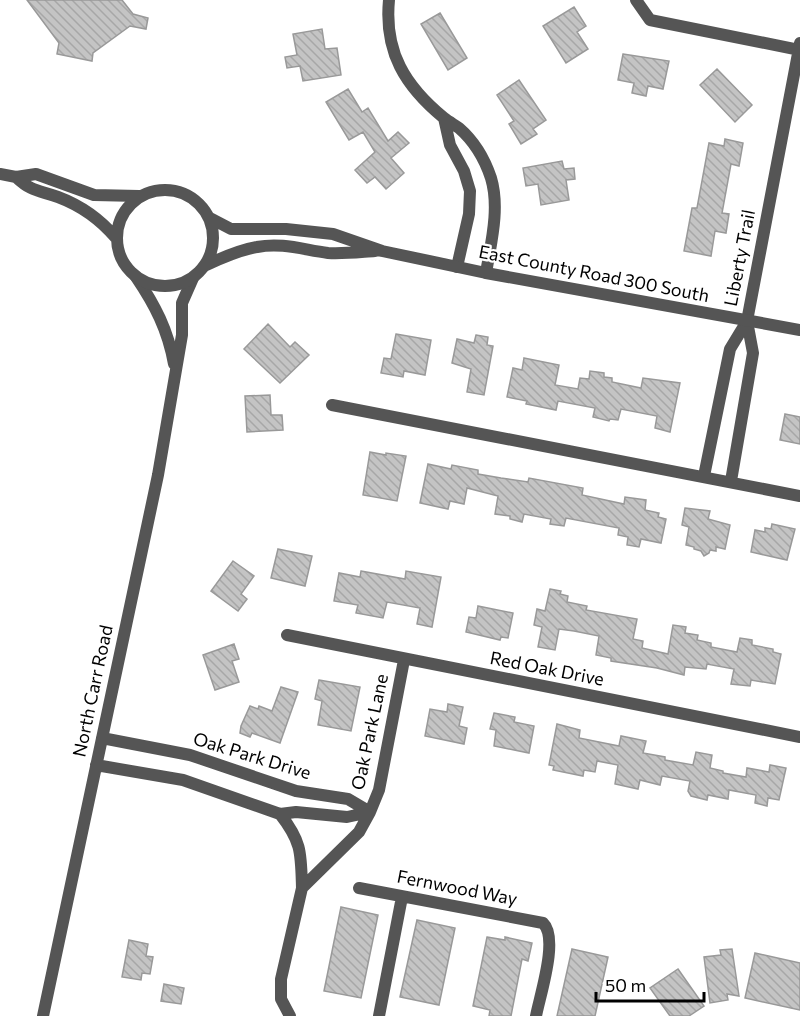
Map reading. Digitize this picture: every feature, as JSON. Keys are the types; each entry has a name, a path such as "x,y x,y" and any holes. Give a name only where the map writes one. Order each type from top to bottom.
{"street":[{"path":"389,0 390,40 395,58 412,86 473,143 491,178 494,204 493,231 486,273"},
{"path":"636,0 650,20 799,48"},
{"name":"Liberty Trail","path":"731,481 753,353 747,321 799,48"},
{"path":"444,118 450,146 464,171 470,191 469,214 457,267"},
{"path":"0,174 16,177 36,174 94,195 139,196"},
{"path":"16,177 29,189 58,198 94,215 116,238"},
{"path":"165,189 178,191 191,197 208,217 213,229 210,255 193,278 179,284 164,286 149,284 136,277 125,266 118,253 116,238 119,222 127,207 139,196 165,189"},
{"name":"East County Road 300 South","path":"208,217 231,229 286,229 333,234 382,251 486,273 800,330"},
{"name":"East County Road 300 South","path":"204,266 239,251 277,245 329,253 382,251"},
{"name":"North Carr Road","path":"136,277 158,311 166,329 176,374"},
{"name":"North Carr Road","path":"44,1016 158,475 182,335 182,303 193,278"},
{"path":"704,476 730,349 747,321"},
{"path":"332,405 800,496"},
{"name":"Red Oak Drive","path":"287,635 800,737"},
{"name":"Oak Park Lane","path":"302,888 359,832 370,812 379,790 404,660"},
{"name":"Oak Park Drive","path":"102,738 190,755 297,791 348,800 370,812"},
{"path":"96,765 183,780 280,814 296,812 346,818 370,812"},
{"path":"280,814 298,841 302,858 302,888 281,979 281,999 290,1016"},
{"name":"Fernwood Way","path":"359,888 543,923 548,928 550,945 536,1016"},
{"path":"379,1016 402,897"}],"building":[{"path":"27,0 122,0 133,14 148,18 146,29 130,26 93,53 92,61 57,54 59,43"},
{"path":"574,7 586,26 577,32 588,49 566,63 543,26"},
{"path":"440,13 467,58 448,70 421,24"},
{"path":"322,29 325,49 337,48 341,75 303,81 300,66 287,68 285,57 297,55 293,34"},
{"path":"623,54 669,61 663,89 648,86 646,96 632,93 634,83 618,80"},
{"path":"717,69 752,105 735,122 700,85"},
{"path":"519,80 546,120 533,129 537,134 521,144 509,124 514,121 497,95"},
{"path":"348,89 362,112 368,108 388,141 398,132 409,143 391,158 404,173 386,189 375,177 367,183 355,170 375,152 363,132 349,140 326,102"},
{"path":"725,139 743,143 739,166 731,164 722,213 729,214 726,233 715,231 711,256 684,251 692,208 697,208 709,143 724,146"},
{"path":"562,161 564,169 574,168 575,179 566,180 569,200 541,205 538,184 526,186 523,168"},
{"path":"268,324 290,347 295,342 309,355 280,383 244,349"},
{"path":"396,334 431,340 425,375 404,371 403,377 381,373 384,358 391,359"},
{"path":"476,335 488,337 487,345 493,346 484,395 467,392 471,369 452,363 457,339 474,343"},
{"path":"524,358 559,365 555,385 578,389 580,378 589,379 590,371 604,373 604,377 612,378 612,382 641,388 643,378 680,383 670,432 655,428 657,416 621,409 618,420 610,419 609,421 593,417 595,408 558,401 556,410 526,404 527,401 507,397 513,368 522,370"},
{"path":"270,395 271,415 282,415 283,430 247,432 245,396"},
{"path":"785,414 800,417 800,444 780,440"},
{"path":"370,452 406,456 397,501 363,495"},
{"path":"428,464 451,469 452,465 478,470 478,474 528,482 529,478 583,488 582,495 624,504 625,497 646,500 645,510 659,513 658,517 666,519 661,543 641,539 639,547 627,545 628,537 618,535 619,528 566,518 564,526 550,524 551,519 524,514 522,522 510,519 510,516 495,514 498,496 467,488 464,504 450,501 448,509 420,503"},
{"path":"685,508 710,511 708,519 730,525 725,549 716,547 716,551 710,550 704,556 701,551 686,545 689,527 682,525"},
{"path":"772,524 795,529 787,560 751,552 755,530 765,532 765,528 771,529"},
{"path":"278,549 312,556 305,586 271,578"},
{"path":"233,561 254,576 241,594 247,599 238,611 211,591"},
{"path":"361,571 405,579 406,571 441,577 432,627 417,624 420,608 387,602 383,618 356,613 358,605 334,601 339,573 360,577"},
{"path":"550,589 561,591 560,594 568,596 567,602 587,606 586,610 637,619 633,639 643,641 642,648 668,654 673,625 686,627 685,633 698,635 697,640 711,643 711,647 737,652 740,638 752,640 752,645 773,649 773,652 781,654 775,684 751,680 750,686 731,684 734,669 707,664 706,669 685,667 684,675 611,661 611,658 596,655 599,636 574,631 559,629 555,650 538,647 542,627 534,625 537,609 545,611"},
{"path":"478,606 513,613 508,638 501,637 500,640 466,632 469,617 476,618"},
{"path":"234,644 239,659 232,661 239,682 215,690 203,655"},
{"path":"319,680 360,687 351,731 318,725 322,701 315,699"},
{"path":"281,687 298,692 280,743 252,733 250,737 240,733 250,706 258,709 259,706 272,711"},
{"path":"448,704 463,707 459,726 467,728 464,744 425,736 430,709 447,712"},
{"path":"494,713 515,717 514,722 534,726 529,753 494,746 496,730 490,729"},
{"path":"557,724 580,730 579,738 619,746 621,736 646,741 643,753 665,757 665,760 693,765 696,752 712,755 710,768 723,771 723,773 746,777 747,768 769,772 770,765 786,768 779,800 768,798 767,806 755,803 756,795 729,790 728,799 708,795 707,800 691,796 688,791 690,781 662,776 660,785 640,780 638,789 615,784 618,765 597,761 595,772 584,770 583,776 553,770 554,766 549,765"},
{"path":"341,907 378,915 361,998 324,991"},
{"path":"417,920 455,928 439,1005 400,997"},
{"path":"487,937 505,940 505,937 532,943 528,961 522,959 511,1016 489,1016 490,1010 473,1006"},
{"path":"129,940 148,944 146,956 153,957 150,974 142,973 141,980 122,977"},
{"path":"572,949 608,957 595,1016 557,1016"},
{"path":"732,949 739,996 727,994 728,1000 710,1003 704,957 721,955 720,950"},
{"path":"755,953 800,963 800,1010 745,998"},
{"path":"678,969 704,1006 689,1016 670,1016 650,988"},
{"path":"164,984 184,988 181,1004 161,1001"}]}
